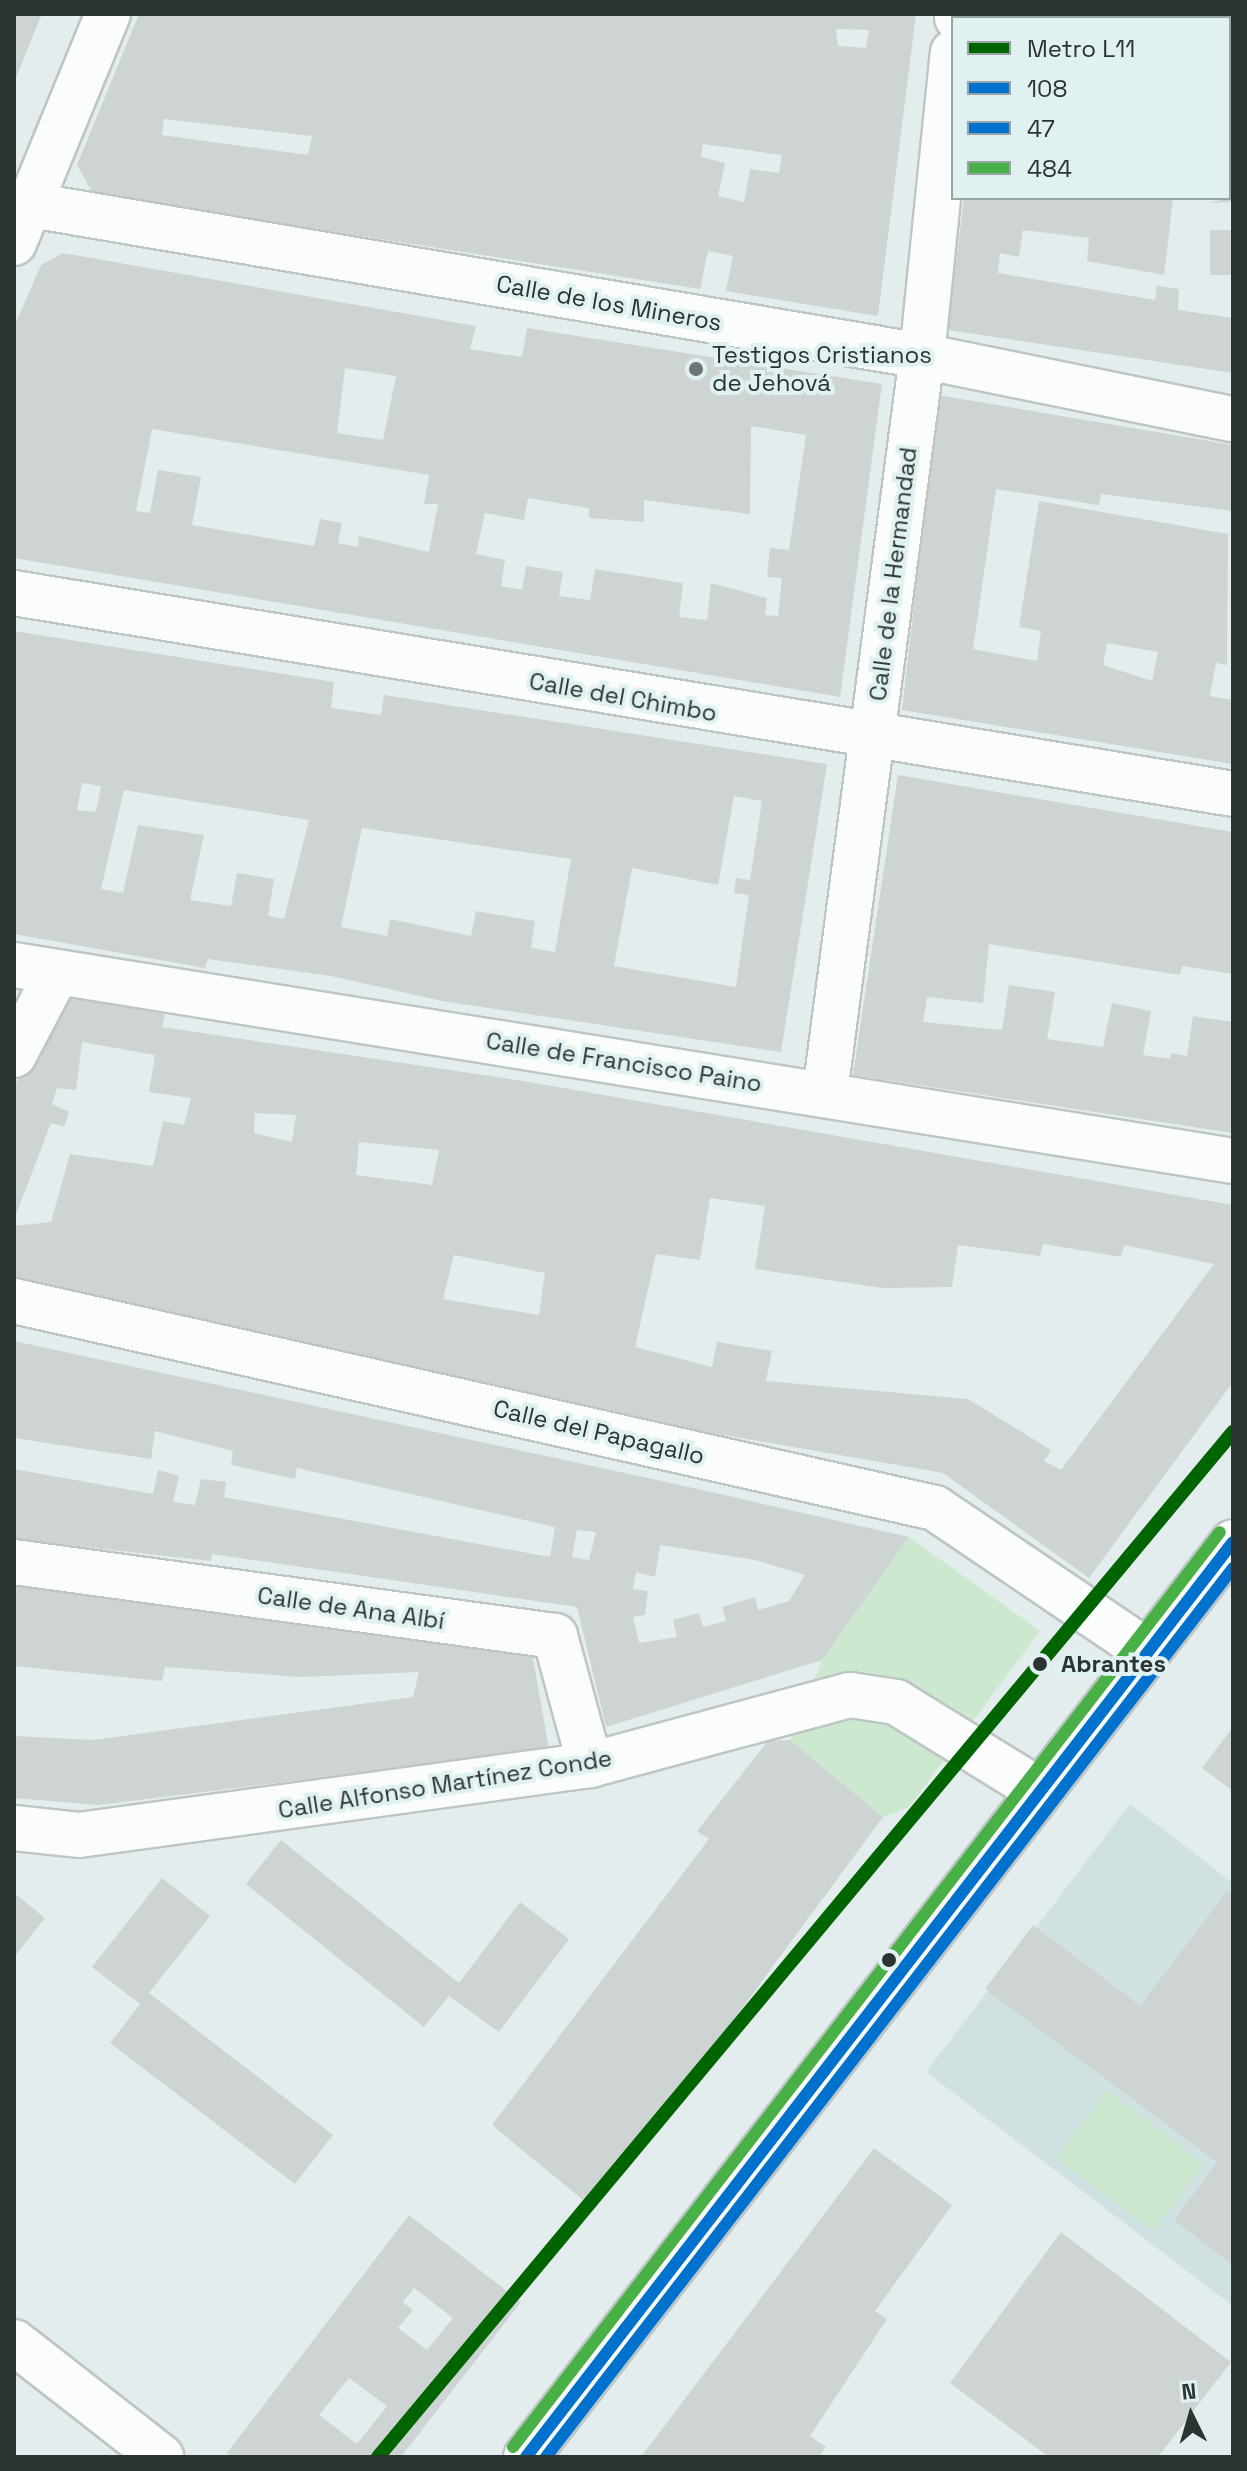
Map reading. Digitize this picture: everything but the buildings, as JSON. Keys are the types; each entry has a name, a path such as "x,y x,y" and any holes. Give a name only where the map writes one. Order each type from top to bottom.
{"street":[{"path":"22,224 108,14"},
{"name":"Calle de la Hermandad","path":"825,1093 922,356 951,73"},
{"name":"Calle de los Mineros","path":"22,224 922,356 1233,419"},
{"name":"Calle del Chimbo","path":"14,593 872,739 1233,794"},
{"name":"Calle de Francisco Paino","path":"14,965 1233,1161"},
{"path":"14,1055 57,973"},
{"name":"Calle del Papagallo","path":"14,1301 935,1508 1146,1651"},
{"path":"526,2457 1037,1789 1233,1542"},
{"name":"Calle de Ana Albí","path":"14,1562 555,1636 590,1765"},
{"name":"Calle Alfonso Martínez Conde","path":"14,1828 79,1835 590,1765 850,1695 896,1702 1037,1789"},
{"path":"14,2342 161,2457"}],"shaded area":[{"path":"1130,1804 1233,1883 1233,2306 926,2072"}],"green space":[{"path":"909,1537 1040,1631 909,1807 883,1817 790,1740 822,1660"},
{"path":"1107,2091 1204,2164 1153,2231 1056,2158"}],"metro line":[{"name":"L11","path":"378,2457 1233,1432"}],"transit line":[{"name":"484","path":"513,2447 1220,1532"},
{"name":"108","path":"526,2457 1233,1542"},
{"name":"47","path":"546,2457 1233,1568"}],"place":[{"name":"Testigos Cristianos de Jehová","path":"696,369"},
{"name":"Abrantes","path":"1040,1664"}]}
